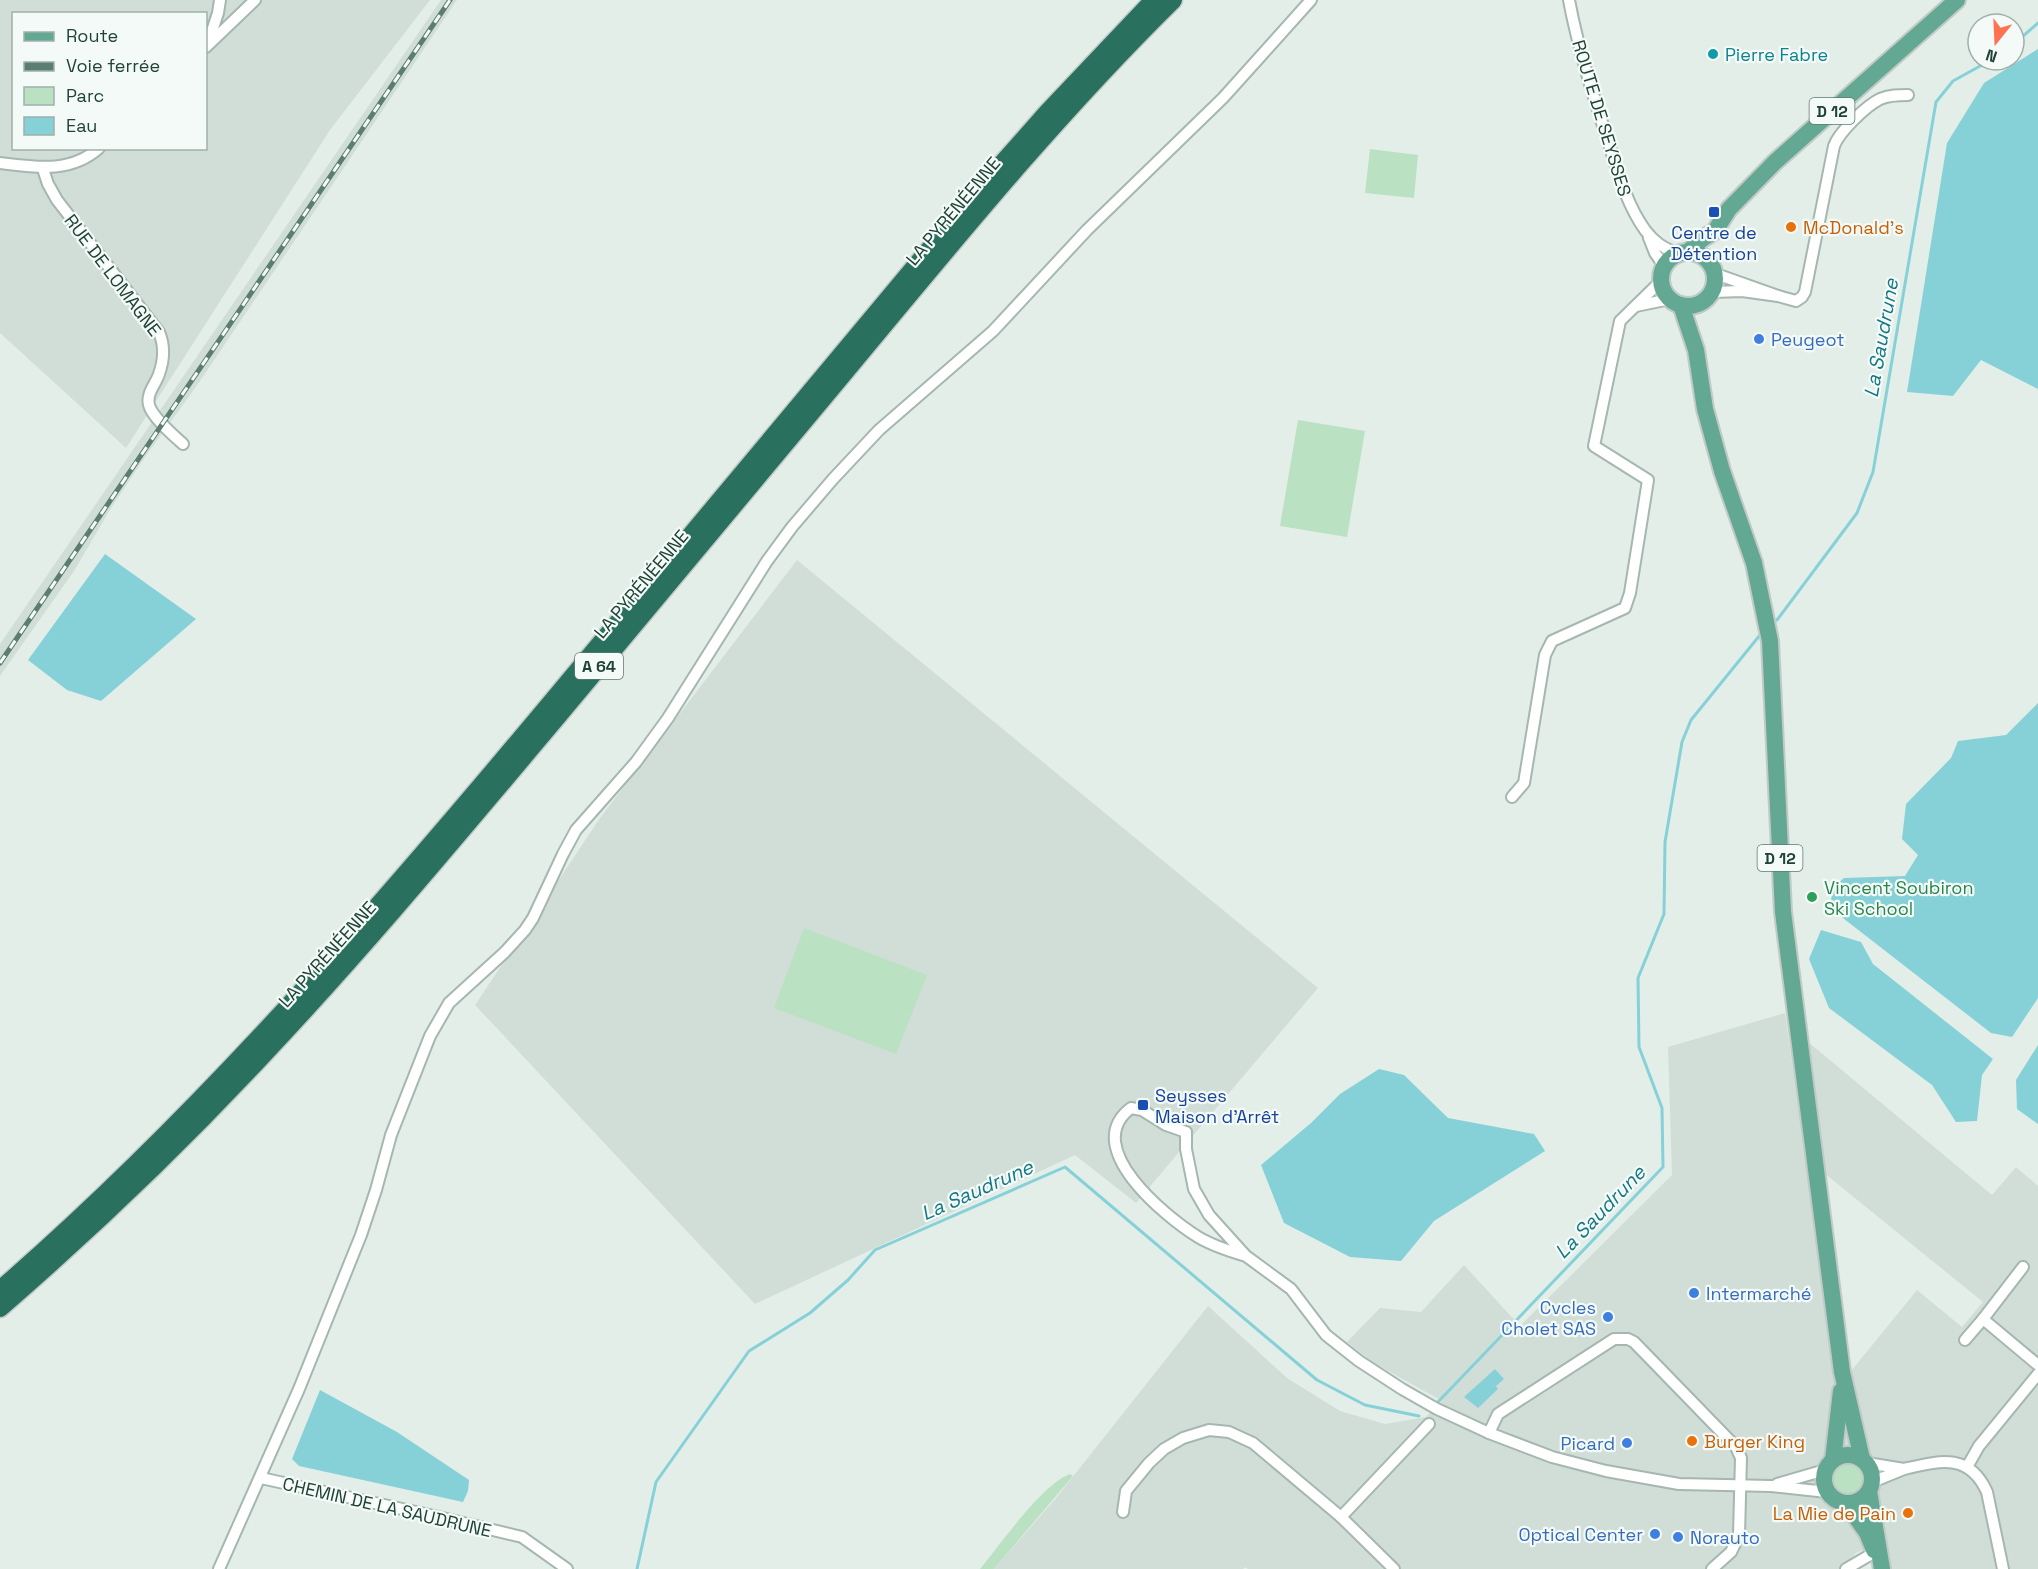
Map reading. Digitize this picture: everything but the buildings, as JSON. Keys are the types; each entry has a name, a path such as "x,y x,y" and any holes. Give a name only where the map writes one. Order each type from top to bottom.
{"highway":[{"name":"LA PYRÉNÉENNE","path":"0,1290 66,1232 173,1128 314,980 442,833 985,183 1047,113 1154,0"},
{"name":"LA PYRÉNÉENNE","path":"0,1308 76,1240 211,1110 316,998 511,772 989,199 1133,40 1173,0"}],"main road":[{"name":"D 12","path":"1683,252 1715,231 1730,209 1775,162 1957,0"},
{"name":"D 12","path":"1713,268 1715,231"},
{"path":"1683,252 1701,254 1713,268 1713,292 1699,304 1676,302 1663,290 1662,273 1683,252"},
{"name":"D 12","path":"1676,302 1696,350"},
{"name":"D 12","path":"1699,304 1696,350 1705,409 1722,471 1754,563 1770,641 1783,912 1842,1372 1864,1461"},
{"name":"D 12","path":"1829,1465 1841,1403 1842,1372"},
{"path":"1871,1487 1857,1502 1846,1503 1832,1497 1824,1485 1829,1465 1847,1455 1864,1461 1870,1469 1879,1561"},
{"path":"1846,1503 1862,1526 1879,1561"}],"street":[{"path":"207,43 218,13 220,0"},
{"path":"207,45 255,0"},
{"path":"261,1478 361,1235 376,1190 387,1145 420,1061 437,1022 449,1003 505,952 525,930 576,830 636,762 668,718 767,561 832,479 879,430 993,331 1088,230 1223,98 1311,0"},
{"name":"ROUTE DE SEYSSES","path":"1569,0 1590,84 1627,198 1646,232 1662,273"},
{"path":"1713,292 1742,291 1796,301 1802,297 1805,292 1834,146 1840,133 1877,100 1908,95"},
{"path":"0,163 44,168 73,163 97,150"},
{"name":"RUE DE LOMAGNE","path":"44,168 48,184 57,200 159,332 163,343 162,358 159,374 149,397 149,404 152,412 183,444"},
{"name":"ROUTE DE SEYSSES","path":"1646,232 1662,248 1683,252"},
{"path":"1713,268 1778,296"},
{"path":"1512,797 1524,783 1545,655 1552,641 1625,608 1630,593 1648,480 1594,446 1620,321 1662,273"},
{"path":"1635,306 1676,302"},
{"path":"1245,1256 1225,1250 1198,1237 1159,1209 1137,1185 1118,1158 1115,1143 1116,1129 1124,1113 1131,1108 1142,1110 1166,1125 1186,1132 1186,1149 1194,1189 1209,1215 1245,1256 1291,1289 1326,1335 1359,1361 1437,1409 1489,1433 1552,1457 1606,1471 1679,1484 1771,1486 1827,1492"},
{"path":"1965,1340 2023,1267"},
{"path":"1983,1319 2038,1365"},
{"path":"1489,1433 1498,1414 1614,1339 1628,1339 1634,1342 1736,1448 1741,1458 1739,1536 1731,1552 1712,1569"},
{"path":"1967,1467 1979,1446 2038,1374"},
{"path":"1341,1517 1429,1424"},
{"path":"1123,1512 1126,1491 1164,1449 1183,1438 1209,1430 1229,1432 1253,1443 1341,1517 1394,1569"},
{"path":"1864,1461 1904,1469"},
{"path":"1871,1487 1904,1469 1939,1461 1948,1461 1967,1467 1983,1483 1987,1492 2004,1569"},
{"path":"1771,1486 1829,1465"},
{"name":"CHEMIN DE LA SAUDRUNE","path":"219,1569 261,1478 522,1538 567,1569"},
{"path":"1846,1569 1879,1561"}],"shaded area":[{"path":"0,0 430,0 330,130 126,448 0,333"},
{"path":"441,0 457,0 198,384 145,457 111,508 74,571 0,676 0,644"},
{"path":"797,560 1318,988 1136,1203 1075,1155 755,1304 475,1005 600,818"},
{"path":"1785,1013 1838,1387 1917,1290 1962,1327 1983,1302 1824,1173 1807,1041 1992,1195 2016,1167 2038,1186 2038,1569 1889,1569 1882,1542 1856,1553 1840,1569 1248,1569 1245,1567 1243,1569 994,1569 1056,1498 1208,1306 1287,1378 1340,1411 1385,1424 1426,1417 1442,1401 1374,1363 1347,1342 1380,1308 1421,1312 1464,1265 1520,1326 1672,1175 1668,1047"}],"green space":[{"path":"1370,149 1418,155 1414,198 1365,193"},
{"path":"1298,420 1365,431 1347,537 1280,526"},
{"path":"804,928 927,975 896,1054 774,1008"},
{"path":"1848,1461 1860,1466 1865,1478 1860,1490 1848,1495 1836,1490 1831,1478 1836,1466"},
{"path":"1070,1474 1073,1476 994,1569 980,1569 1047,1489"}],"water":[{"path":"2038,49 2038,389 1981,360 1953,396 1907,392 1947,143 1984,83 2001,72 2026,72 2026,57"},
{"path":"105,554 196,619 101,701 67,690 28,660"},
{"path":"2038,703 2038,998 2012,1037 1991,1033 1830,908 1833,887 1844,878 1905,876 1918,855 1902,839 1906,804 1951,758 1958,741 2006,735"},
{"path":"1821,930 1861,942 1873,964 1993,1059 1982,1075 1977,1121 1956,1122 1932,1085 1829,1008 1809,959"},
{"path":"2038,1045 2038,1124 2017,1109 2016,1080"},
{"path":"1379,1069 1404,1075 1448,1118 1534,1134 1545,1151 1434,1221 1401,1261 1350,1257 1284,1223 1261,1165 1311,1123 1340,1094"},
{"path":"1495,1369 1504,1379 1496,1386 1498,1389 1478,1408 1464,1397"},
{"path":"320,1390 397,1432 469,1480 468,1491 463,1502 299,1466 292,1459"}],"waterway":[{"name":"La Saudrune","path":"2026,34 2038,23"},
{"name":"La Saudrune","path":"1777,620 1857,513 1873,472 1936,102 1953,81 1969,72"},
{"name":"La Saudrune","path":"1438,1402 1663,1167 1662,1108 1639,1047 1638,978 1664,914 1665,842 1682,742 1691,720 1760,635"},
{"name":"La Saudrune","path":"637,1569 656,1482 749,1351 810,1313 848,1280 875,1250 1065,1167 1317,1380 1365,1405 1419,1416"}],"railway":[{"path":"0,663 450,0"}],"place":[{"name":"Pierre Fabre","path":"1713,54"},
{"name":"Centre de Détention","path":"1714,212"},
{"name":"McDonald's","path":"1791,227"},
{"name":"Peugeot","path":"1759,339"},
{"name":"Vincent Soubiron Ski School","path":"1812,897"},
{"name":"Seysses Maison d'Arrêt","path":"1143,1105"},
{"name":"Intermarché","path":"1694,1293"},
{"name":"Cvcles Cholet SAS","path":"1608,1317"},
{"name":"Burger King","path":"1692,1441"},
{"name":"Picard","path":"1627,1443"},
{"name":"La Mie de Pain","path":"1908,1513"},
{"name":"Optical Center","path":"1655,1534"},
{"name":"Norauto","path":"1678,1537"}]}
